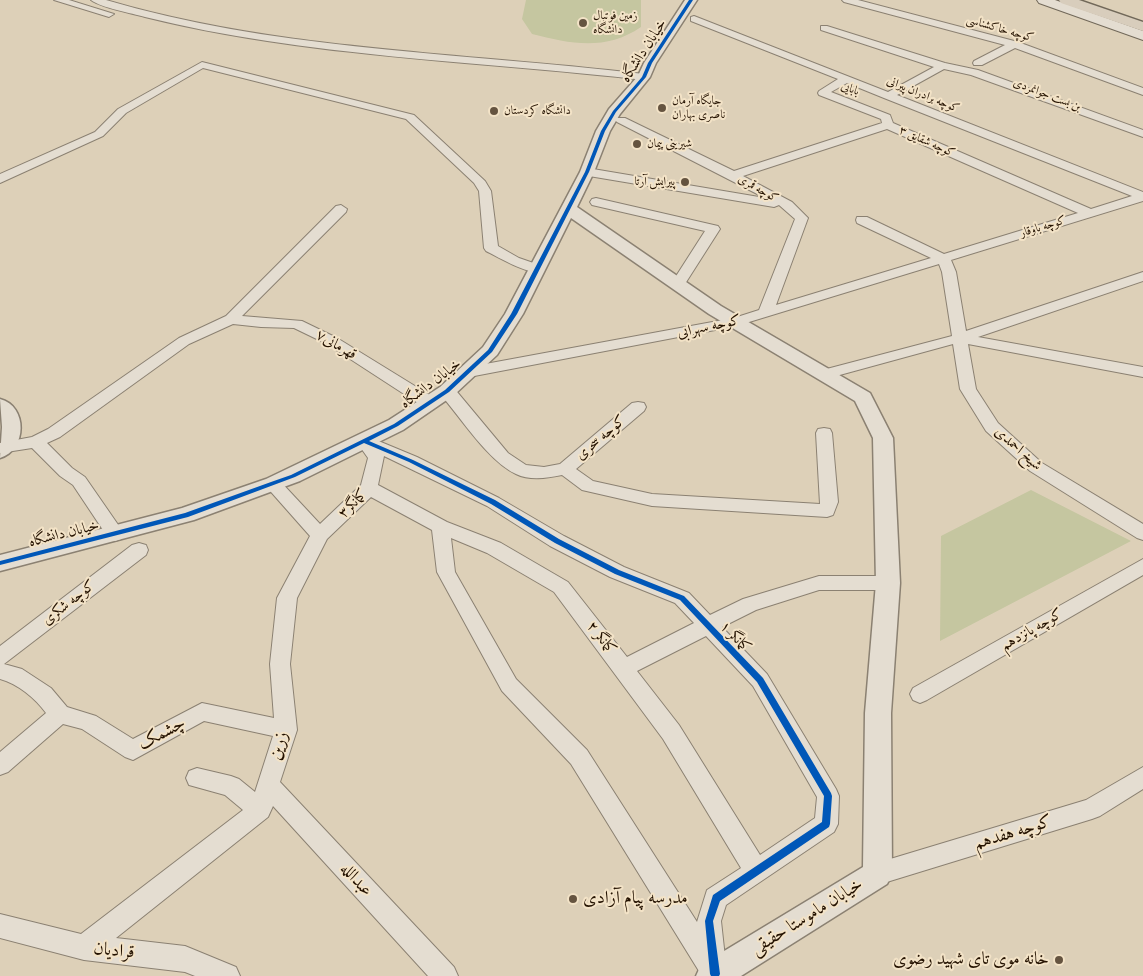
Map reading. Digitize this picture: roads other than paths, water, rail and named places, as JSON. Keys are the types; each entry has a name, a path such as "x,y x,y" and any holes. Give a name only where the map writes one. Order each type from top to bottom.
{"main road":[{"path":"1043,0 1143,36"},
{"path":"1066,0 1143,27"},
{"path":"1101,0 1143,15"}],"street":[{"path":"59,0 126,19 203,36 294,45 444,66 652,73"},
{"path":"96,0 132,12 197,27 294,45"},
{"name":"کوچه خاکشناسی","path":"847,0 1014,44 1143,92"},
{"name":"خیابان دانشگاه","path":"692,23 696,3"},
{"name":"خیابان دانشگاه","path":"0,563 186,515 293,476 396,425 447,391 490,351 514,314 587,172 603,131 614,112 652,73 650,63 696,3"},
{"name":"کوچه برادران پیرانی","path":"692,23 846,79 1143,197"},
{"name":"بن بست جوانمردی","path":"824,28 944,66 974,72 1143,134"},
{"path":"978,63 1014,44"},
{"path":"0,179 99,134 122,111 202,65 410,117 479,182 485,191 491,248 514,261 537,269"},
{"path":"888,96 944,66"},
{"name":"بن بست جوانمردی","path":"944,66 960,77 1128,141"},
{"name":"بابایی","path":"846,79 823,93 886,117 888,125"},
{"name":"کوچه قمری","path":"621,120 788,205 802,218 766,312"},
{"name":"کوچه شقایق ۳","path":"732,175 888,125 1089,212"},
{"path":"587,172 788,205"},
{"name":"کوچه باوقار","path":"944,259 1089,212 1143,197"},
{"path":"596,202 713,229 678,284"},
{"path":"568,208 736,322 777,348 864,397 883,438 888,583 878,713 877,874"},
{"path":"1,450 36,442 54,433 184,341 231,319 341,209"},
{"path":"862,220 944,259"},
{"name":"کوچه سهرابی","path":"468,372 736,322 944,259"},
{"name":"شیخ احمدی","path":"944,259 949,272 968,389 992,427 1036,467 1143,533"},
{"path":"825,374 960,338 1143,276"},
{"name":"قهرمانی۷","path":"231,319 261,323 297,324 332,341 430,403"},
{"path":"960,338 1143,372"},
{"path":"447,391 502,458 522,470 544,473 565,468 588,486 652,500 827,511 830,502 824,434"},
{"path":"0,405 4,407 12,419 12,433 1,450"},
{"name":"کوچه سحری","path":"565,468 638,407"},
{"name":"کمانگر۳","path":"320,535 369,488 377,458 364,441"},
{"name":"کمانگر ۱","path":"364,441 411,460 485,498 557,541 616,572 682,598 760,680 828,796 826,824 716,898 709,921 714,975"},
{"path":"36,442 66,472 79,481 115,534"},
{"path":"272,484 320,535"},
{"name":"کمانگر ۲","path":"369,488 442,527 494,548 561,587 672,732 756,872"},
{"path":"442,527 446,572 509,684 579,757 714,975"},
{"name":"زرین","path":"260,810 286,730 280,664 287,598 320,535"},
{"name":"کوچه شکری","path":"0,657 138,550"},
{"name":"کوچه پانزدهم","path":"920,694 1143,566"},
{"path":"624,668 750,604 819,583 888,583"},
{"path":"0,671 15,675 44,694 60,714 0,765"},
{"name":"چشمک","path":"60,714 88,722 133,750 202,712 286,730"},
{"name":"کوچه هفدهم","path":"877,874 1092,809 1143,777"},
{"path":"84,947 260,810 231,786 197,778"},
{"name":"عبدالله","path":"268,785 445,976"},
{"name":"خیابان ماموستا حقیقی","path":"714,975 877,874"},
{"name":"قرادیان","path":"0,926 84,947 185,959 226,976"}],"place":[{"name":"زمین فوتبال دانشگاه","path":"583,23"},
{"name":"جایگاه آرمان ناصری بهاران","path":"662,108"},
{"name":"دانشگاه کردستان","path":"494,111"},
{"name":"شیرینی پیمان","path":"637,144"},
{"name":"پیرایش آرتا","path":"685,182"},
{"name":"مدرسه پیام آزادی","path":"573,899"},
{"name":"خانه موی تای شهید رضوی","path":"1059,960"}]}
